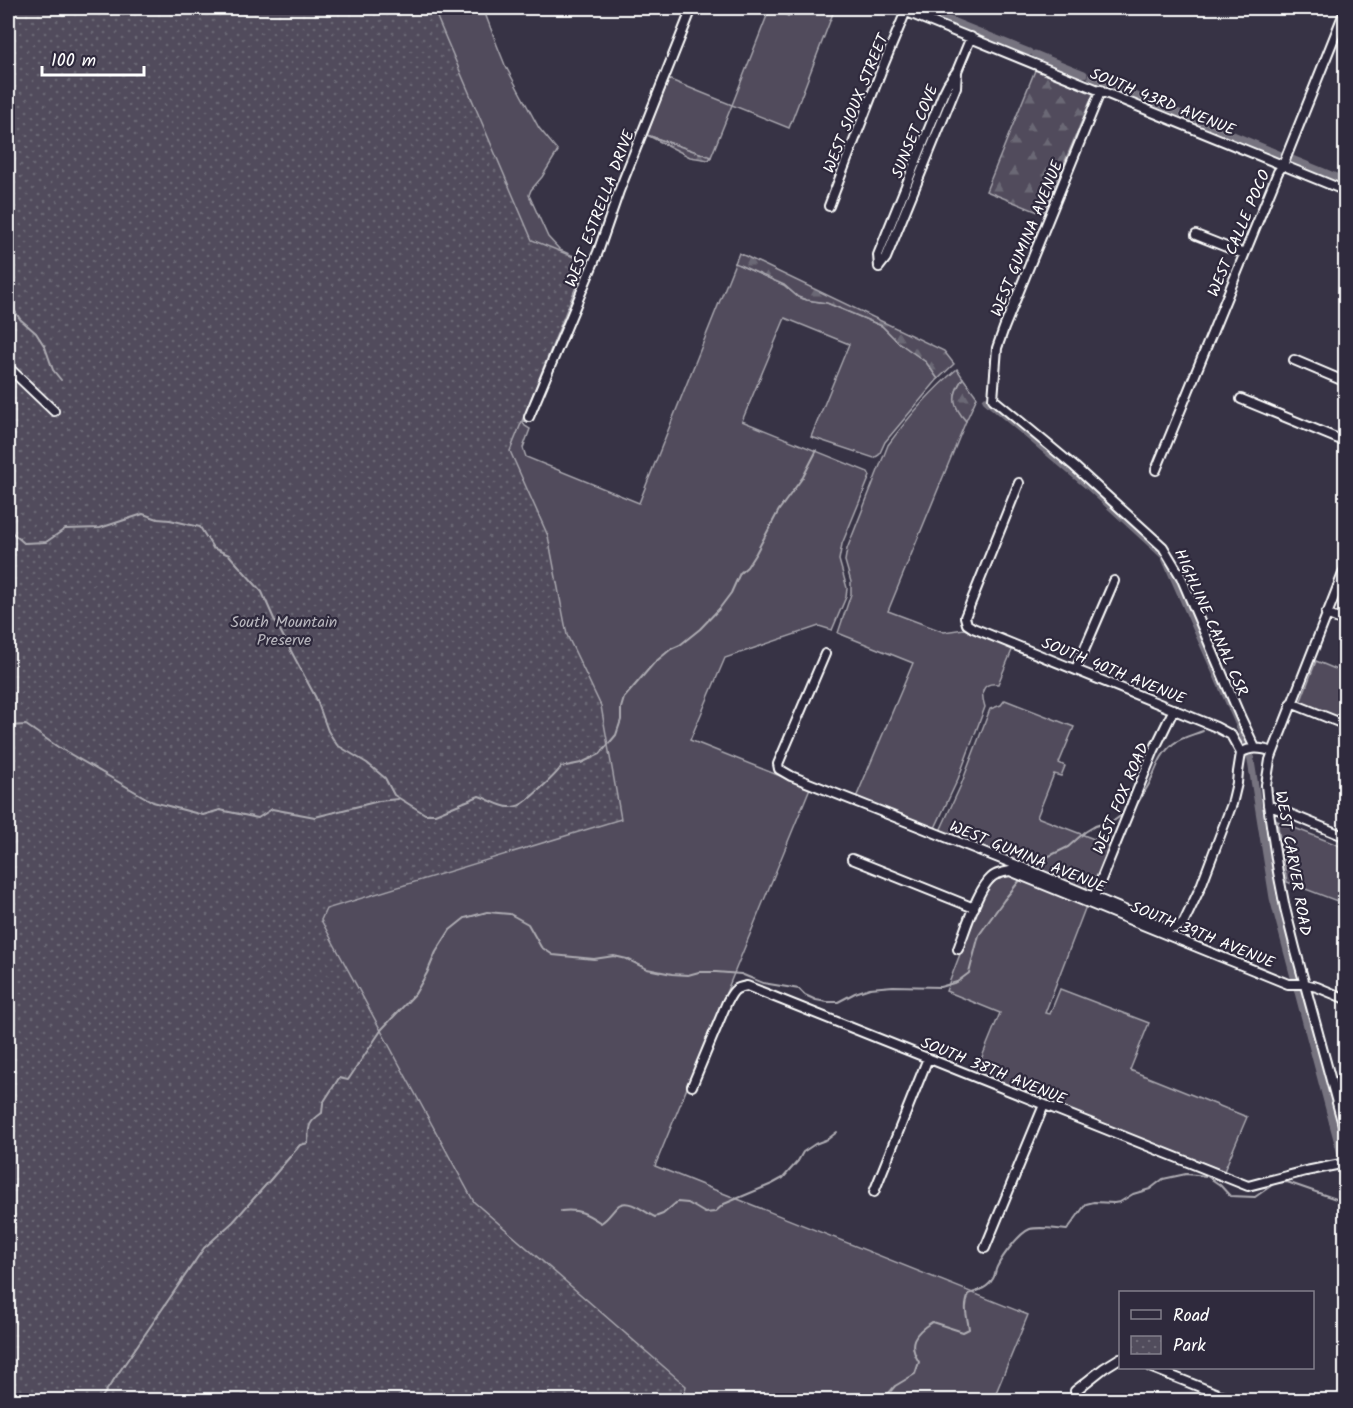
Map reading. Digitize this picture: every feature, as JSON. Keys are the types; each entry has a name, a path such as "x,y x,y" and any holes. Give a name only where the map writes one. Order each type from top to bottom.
{"street":[{"name":"WEST ESTRELLA DRIVE","path":"529,417 598,252 619,191 692,8"},
{"name":"SOUTH 43RD AVENUE","path":"897,8 1346,191"},
{"name":"WEST CALLE POCO","path":"1156,470 1346,8"},
{"name":"WEST SIOUX STREET","path":"829,206 906,11"},
{"path":"957,71 971,37"},
{"name":"SUNSET COVE","path":"957,71 956,87 886,258 879,267 878,255 943,94 957,71"},
{"name":"WEST GUMINA AVENUE","path":"993,399 998,348 1004,328 1101,90"},
{"path":"1196,235 1244,254"},
{"path":"1294,360 1346,382"},
{"path":"8,367 54,411"},
{"name":"HIGHLINE CANAL CSR","path":"993,399 1075,467 1163,548 1180,577 1255,748"},
{"path":"1241,399 1346,442"},
{"name":"SOUTH 40TH AVENUE","path":"1019,483 965,617 967,624 1231,735 1243,751"},
{"name":"WEST CARVER ROAD","path":"1346,566 1272,752 1266,779 1268,805 1299,984 1346,1136"},
{"path":"1076,669 1114,581"},
{"path":"1326,614 1346,622"},
{"name":"WEST GUMINA AVENUE","path":"825,654 778,764 779,769 791,776 1029,870 1165,927 1174,929 1184,922 1232,804 1243,751"},
{"path":"1291,703 1346,725"},
{"name":"WEST FOX ROAD","path":"1094,897 1154,750 1174,710"},
{"path":"1243,751 1262,748 1272,752"},
{"path":"1268,805 1346,837"},
{"path":"852,859 974,908"},
{"name":"SOUTH 39TH AVENUE","path":"958,949 986,883 995,874 1010,871 1299,984 1317,987 1346,999"},
{"name":"SOUTH 38TH AVENUE","path":"692,1086 727,1002 739,987 747,986 1248,1186 1343,1164"},
{"path":"874,1192 928,1058"},
{"path":"985,1248 1044,1105"},
{"path":"1075,1391 1119,1359"},
{"path":"1155,1369 1233,1401"},
{"path":"1210,1401 1213,1392"}],"green space":[{"name":"South Mountain Preserve","path":"8,8 483,8 505,65 539,128 558,151 529,195 548,237 560,250 589,263 523,422 530,429 523,448 526,457 639,503 735,263 784,285 798,297 827,303 882,326 898,342 926,362 938,379 885,442 879,455 874,458 811,437 849,344 785,318 742,421 868,472 870,476 842,544 839,560 847,588 846,597 832,630 819,626 725,658 690,740 810,788 655,1166 1028,1315 993,1400 8,1400"},
{"name":"South Mountain Preserve","path":"8,8 433,8 532,240 586,262 510,451 548,536 567,635 601,706 621,819 326,909 321,920 474,1202 686,1386 683,1400 8,1400"},
{"path":"770,8 778,8 780,12 788,16 810,8 835,8 789,128 732,105"},
{"path":"778,8 810,8 788,16"},
{"path":"1036,68 1094,92 1043,214 986,191"},
{"path":"668,79 732,105 711,157 647,135"},
{"path":"647,135 711,157 709,160 690,157"},
{"path":"739,253 944,351 954,364 938,379 926,362 898,342 882,326 827,303 798,297 784,285 735,263"},
{"path":"957,369 963,378 956,390 955,400 958,410 966,421 888,611 944,632 964,629 1013,648 998,684 988,685 983,690 985,707 958,779 934,830 855,800 913,663 838,633 851,594 851,582 845,561 847,549 888,445 920,405"},
{"path":"963,378 977,397 966,421 958,410 955,400 956,390"},
{"path":"1316,661 1345,673 1345,723 1300,703"},
{"path":"1005,700 1074,727 1059,763 1065,766 1061,776 1054,774 1037,817 1112,846 1097,882 1083,889 939,833 961,785 990,709 1001,705"},
{"path":"1277,821 1345,848 1345,904 1287,882"},
{"path":"1010,875 1086,906 1045,1013 1050,1014 1060,989 1149,1023 1130,1070 1247,1117 1224,1171 975,1074 1000,1013 946,991 977,909 988,887 998,879"}],"waterway":[{"path":"919,8 941,17"},
{"path":"947,19 1029,52"},
{"path":"1035,54 1084,74"},
{"path":"1091,77 1101,82"},
{"path":"1106,84 1192,118"},
{"path":"1197,120 1281,155"},
{"path":"1292,159 1346,181"},
{"path":"8,301 20,319 36,333 45,347 53,370 61,380"},
{"path":"986,400 1088,486 1164,556 1250,755 1273,898 1346,1173"},
{"path":"8,529 24,543 46,542 65,529 100,528 143,514 200,527 213,548 229,555 262,592 316,698 328,731 337,745 367,763 385,778 394,795 425,814 435,814 479,796 502,806 512,807 529,799 561,767 581,763 600,754 616,735 624,698 654,663 700,629 731,593 740,573 756,553 779,510 803,477 817,450"},
{"path":"8,726 26,725 58,747 153,802 203,815 220,810 258,818 272,809 315,817 379,801 398,799"},
{"path":"1134,809 1169,748 1180,740 1203,731"},
{"path":"1031,868 1043,859 1068,847 1095,826 1115,820 1123,814"},
{"path":"100,1400 204,1248 233,1222 300,1145 308,1143 310,1126 322,1113 323,1103 339,1078 348,1080 382,1029 415,994 450,930 465,918 487,912 510,914 528,924 541,947 553,955 594,959 614,956 627,959 647,969 672,974 688,975 699,972 741,974 763,983 799,989 816,1000 838,1002 870,988 940,987 957,982 969,973 979,935 1021,879"},
{"path":"561,1211 582,1212 601,1223 623,1203 628,1203 655,1217 663,1214 677,1202 688,1203 705,1213 715,1212 724,1204 783,1178 803,1152 837,1132"},
{"path":"883,1400 895,1386 915,1374 919,1362 913,1344 921,1330 932,1322 963,1332 969,1329 966,1308 969,1294 990,1283 999,1263 1016,1240 1030,1229 1067,1230 1086,1204 1120,1202 1133,1194 1150,1189 1163,1179 1186,1174 1207,1176 1230,1196 1255,1197 1275,1183 1287,1182 1342,1201 1346,1200"}]}
